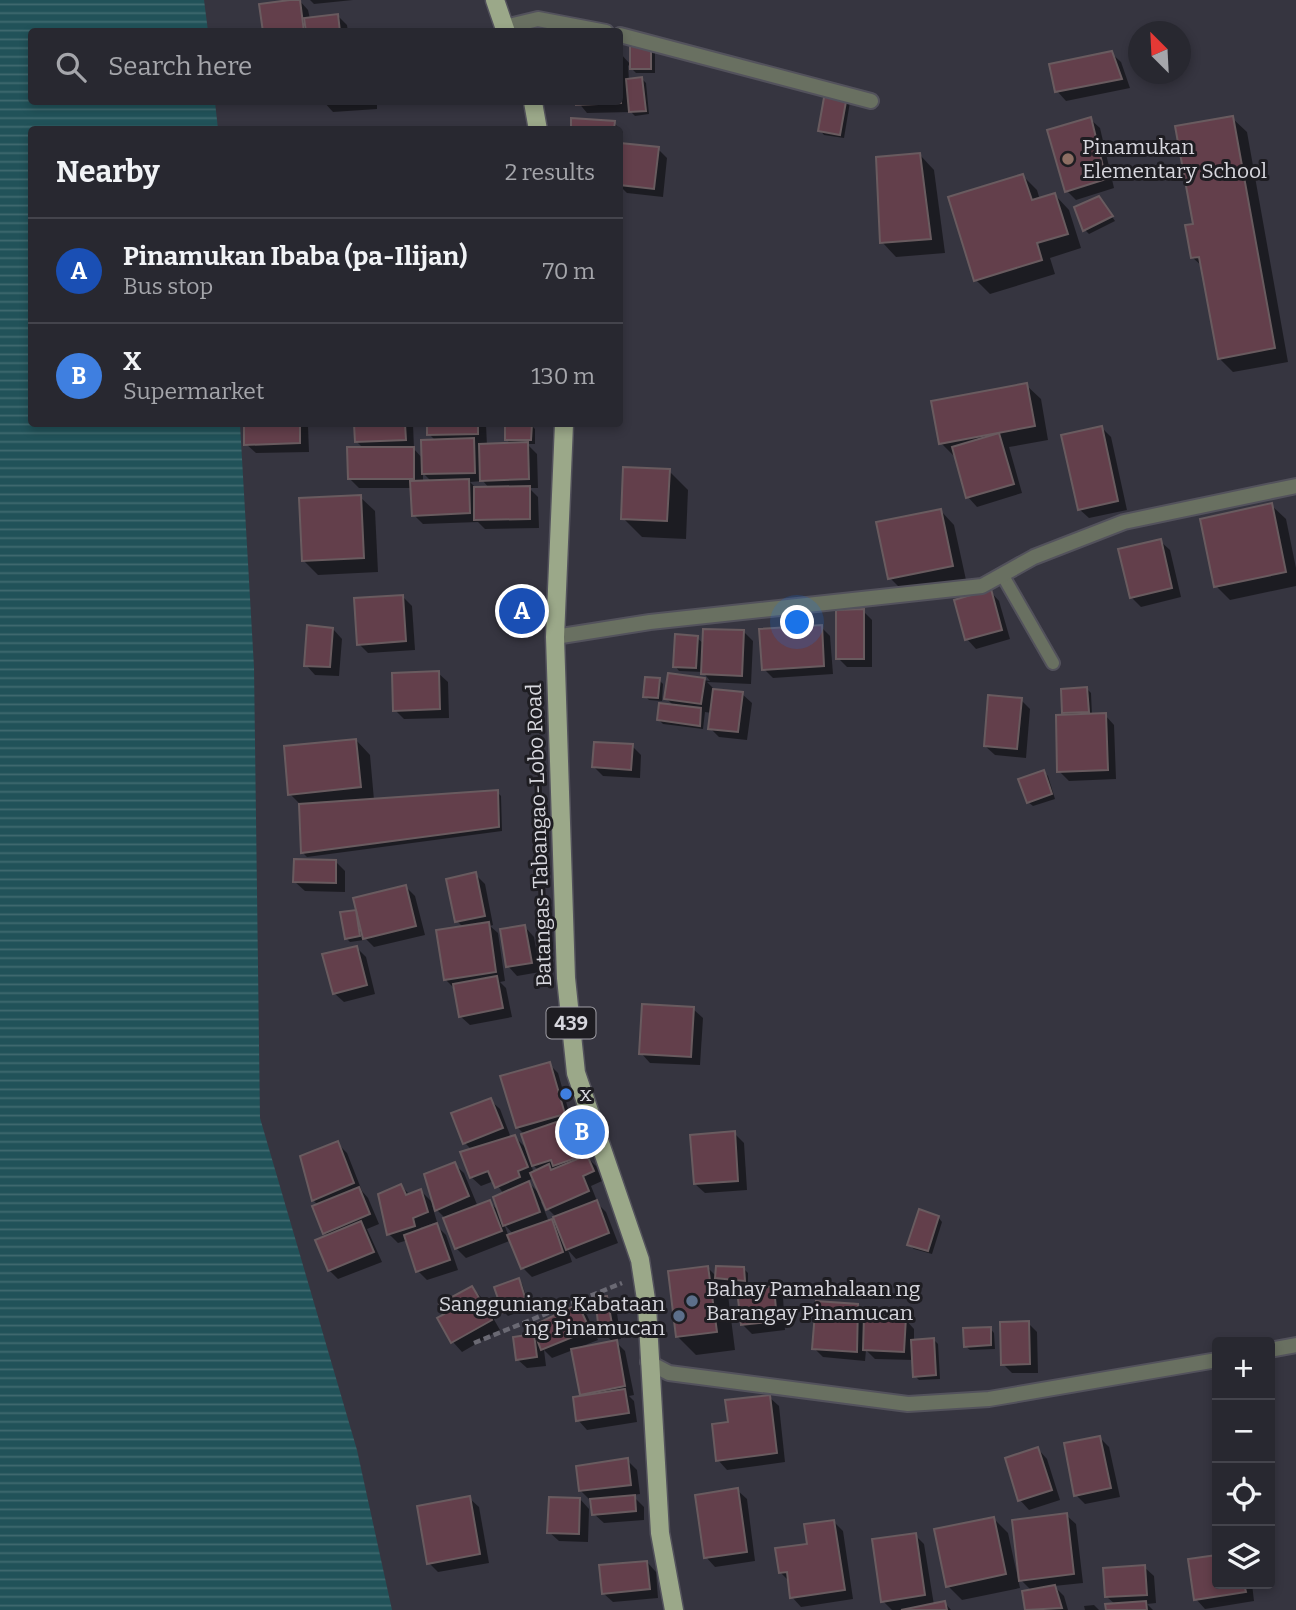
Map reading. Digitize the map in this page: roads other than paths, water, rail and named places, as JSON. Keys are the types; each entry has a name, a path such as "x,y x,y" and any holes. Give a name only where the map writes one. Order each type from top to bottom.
{"main road":[{"path":"495,0 505,28"},
{"path":"534,105 537,126"},
{"name":"Batangas-Tabangao-Lobo Road","path":"564,427 555,637 566,978 576,1073 640,1260 647,1306 648,1362 660,1533 674,1610"}],"street":[{"path":"508,28 538,19 586,28"},
{"path":"623,36 871,101"},
{"path":"555,637 663,621 982,586 1034,557 1124,522 1296,486"},
{"path":"1275,1349 1296,1345"},
{"path":"648,1362 669,1373 908,1404 989,1399 1212,1361"}],"lane":[{"path":"1003,576 1053,663"}],"water":[{"path":"0,0 204,0 208,28 28,28 28,105 215,105 218,126 28,126 28,427 240,427 254,667 260,1118 357,1450 392,1610 0,1610"}],"place":[{"name":"Pinamukan Elementary School","path":"1068,159"},
{"name":"Pinamukan Ibaba (pa-Ilijan)","path":"522,611"},
{"name":"x","path":"566,1094"},
{"name":"X","path":"582,1132"},
{"name":"Bahay Pamahalaan ng Barangay Pinamucan","path":"692,1301"},
{"name":"Sangguniang Kabataan ng Pinamucan","path":"679,1316"}]}
